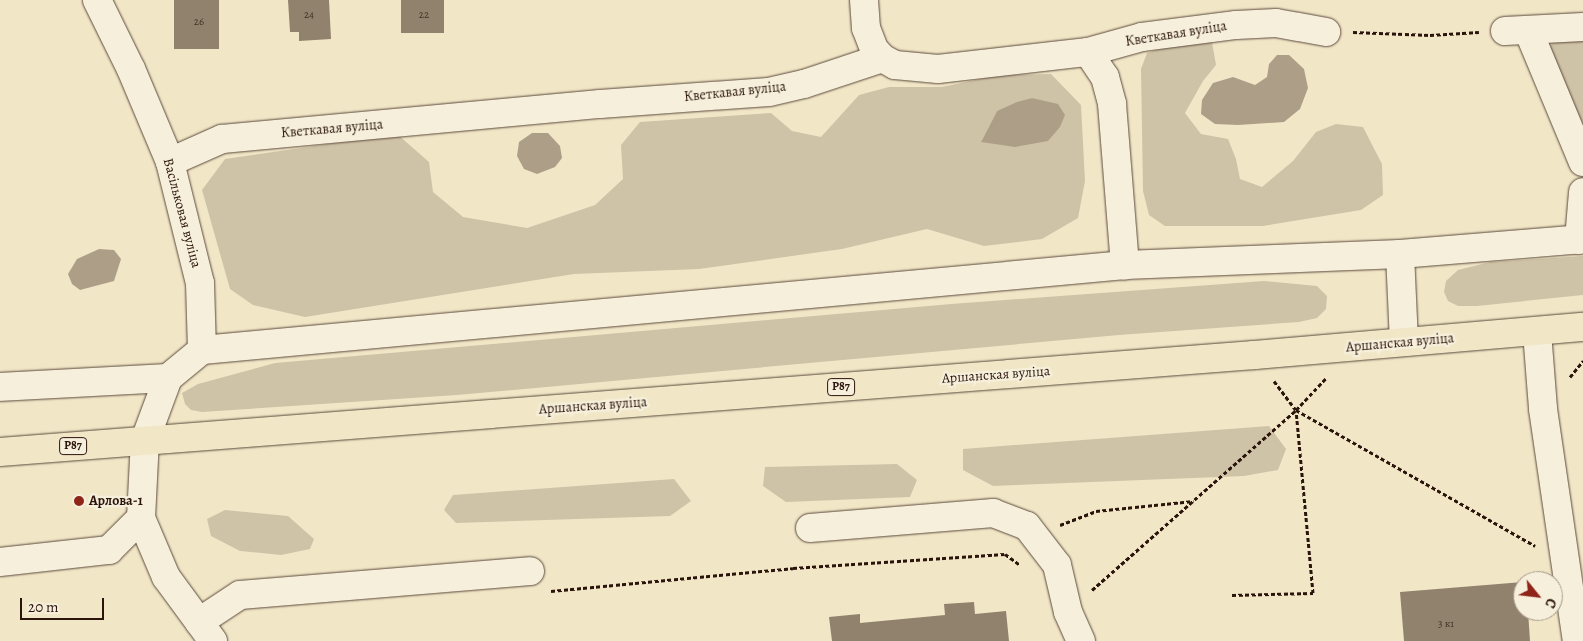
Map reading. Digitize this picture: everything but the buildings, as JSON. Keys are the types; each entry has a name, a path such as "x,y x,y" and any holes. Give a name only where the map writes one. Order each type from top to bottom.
{"main road":[{"name":"Р87","path":"1537,332 1583,327"},
{"name":"Аршанская вуліца","path":"145,440 1537,332"},
{"name":"Р87","path":"0,452 145,440"}],"street":[{"name":"Васільковая вуліца","path":"97,0 131,69 170,162 200,283 202,350"},
{"path":"864,0 866,28 874,49 882,58"},
{"name":"Кветкавая вуліца","path":"170,162 222,139 600,104 770,92 804,84 882,58 895,65 938,69 1088,52 1142,37 1236,25 1276,23 1326,32"},
{"path":"1583,27 1517,30 1583,162"},
{"path":"1088,52 1105,77 1112,104 1125,265"},
{"path":"530,571 240,595 206,631 166,577 141,518 145,440 168,378 202,350 1125,265 1400,254 1581,240 1583,192"},
{"path":"1400,254 1404,342"},
{"path":"1537,332 1544,409 1577,641"},
{"path":"0,387 168,378"},
{"path":"810,528 993,513 1026,526 1057,565 1068,612 1081,641"},
{"path":"0,562 109,550 141,518"}],"path":[{"path":"1326,32 1430,35 1517,30"},
{"path":"1068,612 1296,410 1356,347"},
{"path":"1254,355 1296,410 1565,563"},
{"path":"1232,595 1313,593 1296,410"},
{"path":"530,571 542,592 793,568 1005,554 1033,535 1096,511 1194,501"},
{"path":"1005,554 1021,565"}],"shaded area":[{"path":"1558,35 1583,35 1583,137 1547,51"},
{"path":"1212,42 1216,65 1203,81 1185,113 1201,134 1228,139 1236,159 1240,179 1262,187 1293,161 1316,132 1336,124 1363,127 1382,164 1383,195 1361,210 1263,226 1165,226 1149,215 1143,191 1141,69 1147,53 1178,43"},
{"path":"1277,55 1289,55 1304,69 1308,88 1300,109 1284,122 1238,125 1215,124 1201,114 1202,100 1213,83 1233,77 1255,85 1267,77 1269,64"},
{"path":"1051,74 1081,105 1085,181 1078,218 1042,239 984,246 927,229 842,249 699,269 574,274 305,317 253,305 230,289 202,190 225,159 397,134 429,162 433,192 463,217 527,228 595,205 623,179 621,145 640,122 771,113 792,131 821,137 859,95 889,87 942,87 999,75","holes":["1032,98 1045,102 981,142 997,111"]},
{"path":"1032,98 1058,104 1065,115 1060,127 1048,141 1015,147 981,142 997,111"},
{"path":"532,133 548,133 560,146 562,158 555,167 537,174 524,169 517,156 519,142"},
{"path":"99,249 114,250 121,259 114,281 80,290 72,284 68,274 77,259"},
{"path":"1583,256 1583,295 1477,306 1458,306 1448,301 1444,292 1446,281 1458,270 1490,262"},
{"path":"1264,281 1317,286 1327,296 1326,309 1317,318 1299,322 1119,335 457,395 202,412 191,410 185,404 182,393 198,384 275,363 951,304"},
{"path":"1269,426 1286,449 1278,470 1244,476 993,486 963,470 963,449"},
{"path":"897,464 917,480 910,497 786,502 763,486 765,467"},
{"path":"674,479 691,501 670,516 456,523 444,510 453,495"},
{"path":"225,510 288,516 314,539 310,549 281,555 240,551 211,536 207,519"}],"place":[{"name":"Арлова-1","path":"79,501"}]}
